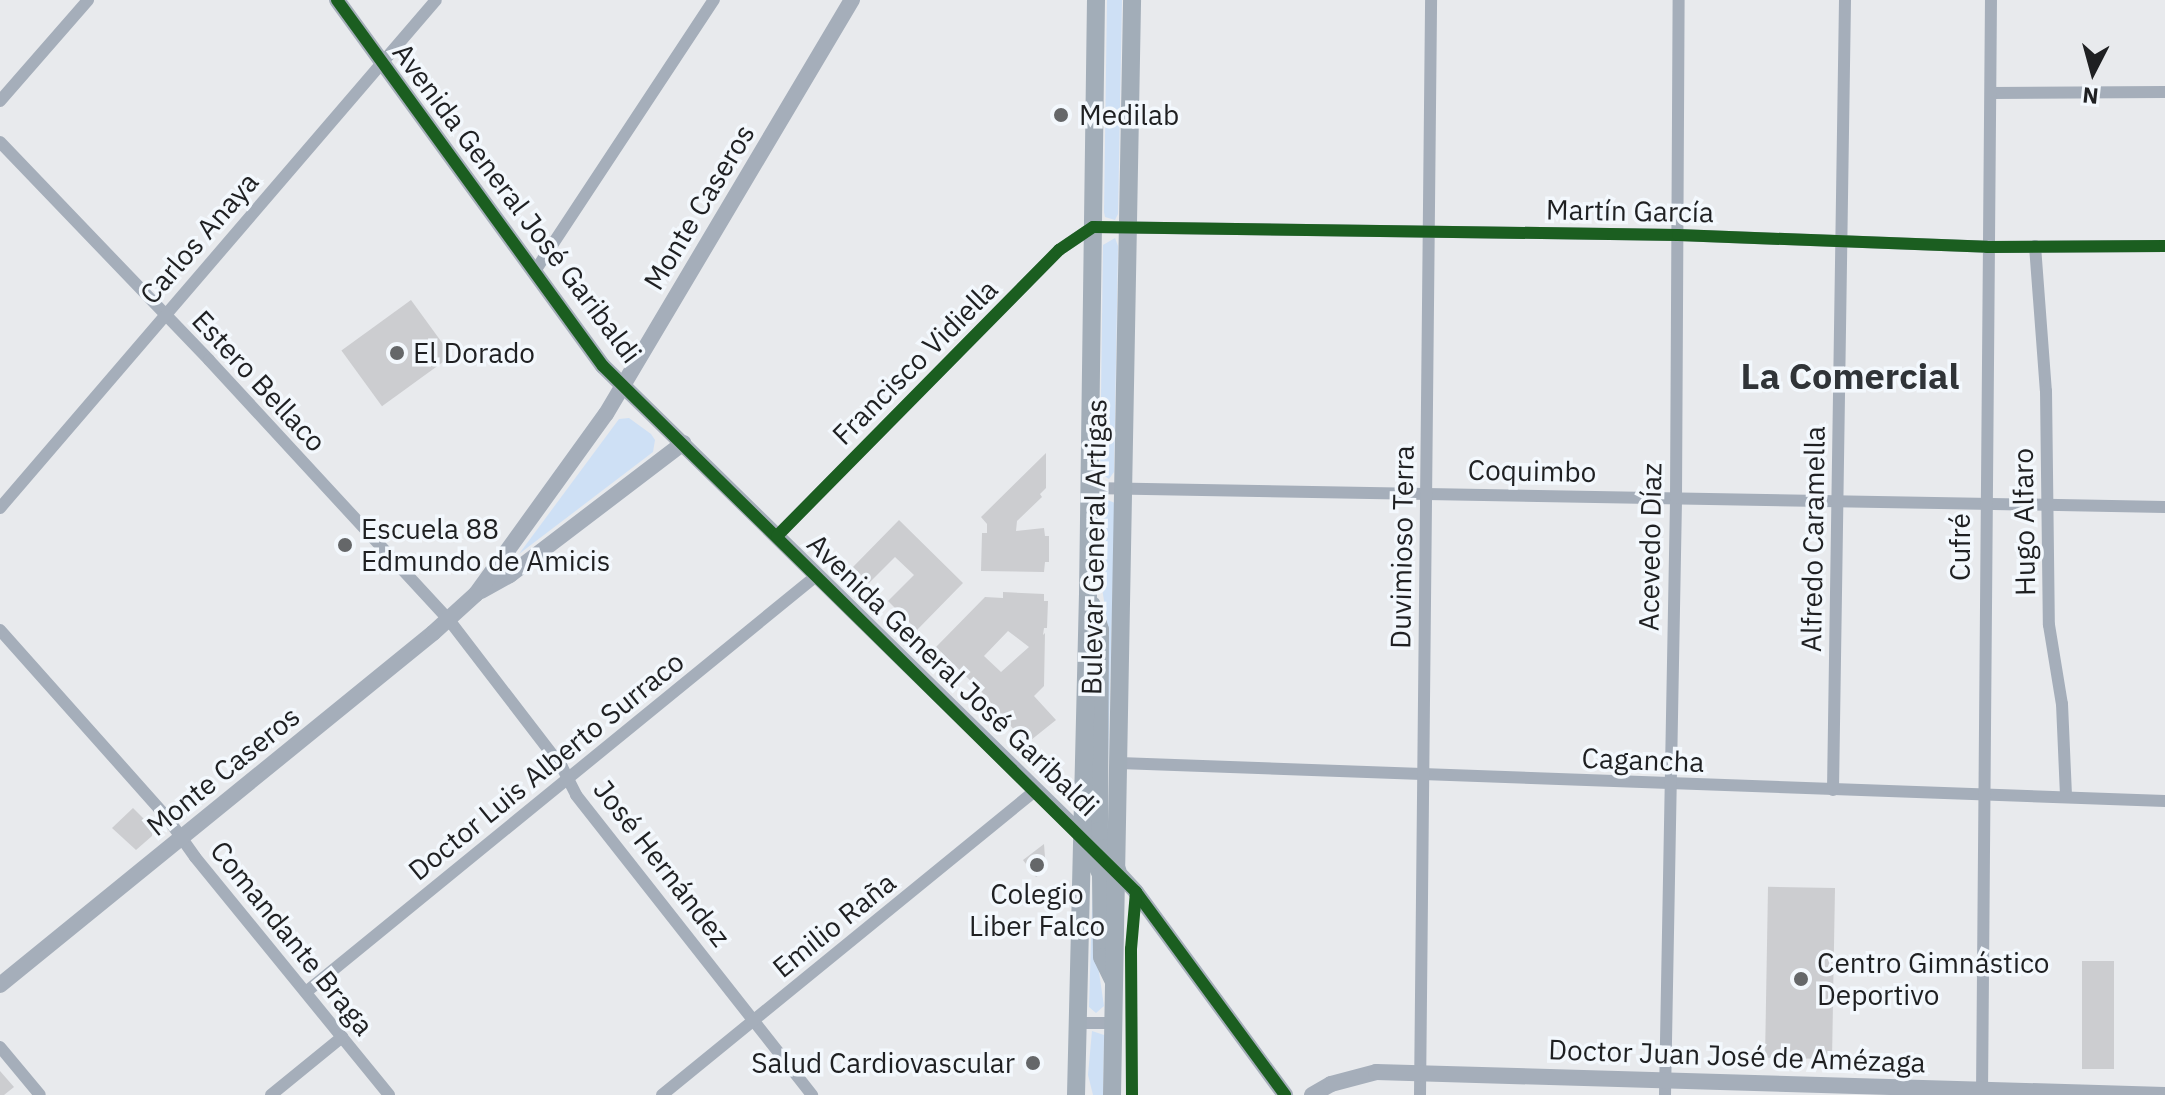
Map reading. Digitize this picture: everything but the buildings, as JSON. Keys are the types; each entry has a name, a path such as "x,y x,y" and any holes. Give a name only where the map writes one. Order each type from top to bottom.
{"main road":[{"name":"Bulevar General Artigas","path":"1076,1094 1084,837 1096,0"},
{"name":"Bulevar General Artigas","path":"1112,1095 1119,873 1132,0"},
{"path":"1088,594 1100,630 1099,831 1104,848 1119,873"},
{"path":"1084,837 1101,875 1102,957 1114,983"}],"street":[{"path":"0,101 88,0"},
{"name":"Avenida General José Garibaldi","path":"337,0 603,366 1119,873 1285,1095"},
{"name":"Carlos Anaya","path":"0,508 436,0"},
{"path":"535,271 714,0"},
{"name":"Monte Caseros","path":"0,985 449,620 476,594 623,385 852,0"},
{"name":"Duvimioso Terra","path":"1420,1095 1431,0"},
{"name":"Acevedo Díaz","path":"1665,1087 1676,498 1679,0"},
{"name":"Alfredo Caramella","path":"1833,790 1845,0"},
{"name":"Cufré","path":"1982,1092 1984,504 1991,0"},
{"path":"1991,93 2165,92"},
{"name":"Estero Bellaco","path":"0,142 449,620"},
{"name":"Martín García","path":"1093,227 1678,235 1987,247 2165,246"},
{"name":"Francisco Vidiella","path":"777,536 1059,250 1093,227"},
{"name":"Hugo Alfaro","path":"2035,246 2049,505 2049,625 2062,704 2066,797"},
{"name":"Monte Caseros","path":"476,594 510,575 683,443"},
{"name":"Coquimbo","path":"1090,488 2165,507"},
{"name":"Doctor Luis Alberto Surraco","path":"306,992 816,576"},
{"name":"José Hernández","path":"449,620 568,779 576,795 812,1095"},
{"name":"Comandante Braga","path":"0,630 166,816 389,1095"},
{"name":"Cagancha","path":"1119,763 2165,801"},
{"name":"Emilio Raña","path":"662,1095 1036,790"},
{"path":"1079,1023 1113,1023"},
{"path":"271,1095 342,1037"},
{"path":"0,1047 40,1095"},
{"name":"Doctor Juan José de Amézaga","path":"1312,1095 1355,1075 1421,1073 1665,1087 2165,1095"}],"shaded area":[{"path":"1107,0 1122,0 1118,214 1115,220 1105,217 1104,212"},
{"path":"1115,238 1118,246 1114,472 1109,479 1100,473 1103,245"},
{"path":"629,418 651,434 655,440 653,452 519,554 619,419"},
{"path":"1105,499 1115,503 1106,836 1107,619 1098,564 1099,506"},
{"path":"1093,875 1096,952 1104,1006 1096,1013 1089,1007"},
{"path":"1092,1031 1104,1035 1103,1095 1093,1095 1088,1075"}],"cycle path":[{"path":"337,0 603,366 1136,892 1285,1095"},
{"path":"777,536 1059,250 1093,227 1678,235 1987,247 2165,246"},
{"path":"1132,1095 1131,949 1136,892"}],"place":[{"name":"Medilab","path":"1061,115"},
{"name":"El Dorado","path":"397,353"},
{"name":"Escuela 88 Edmundo de Amicis","path":"345,545"},
{"name":"Colegio Liber Falco","path":"1037,865"},
{"name":"Centro Gimnástico Deportivo","path":"1801,979"},
{"name":"Salud Cardiovascular","path":"1033,1063"}],"district":[{"name":"La Comercial","path":"1850,376"}]}
